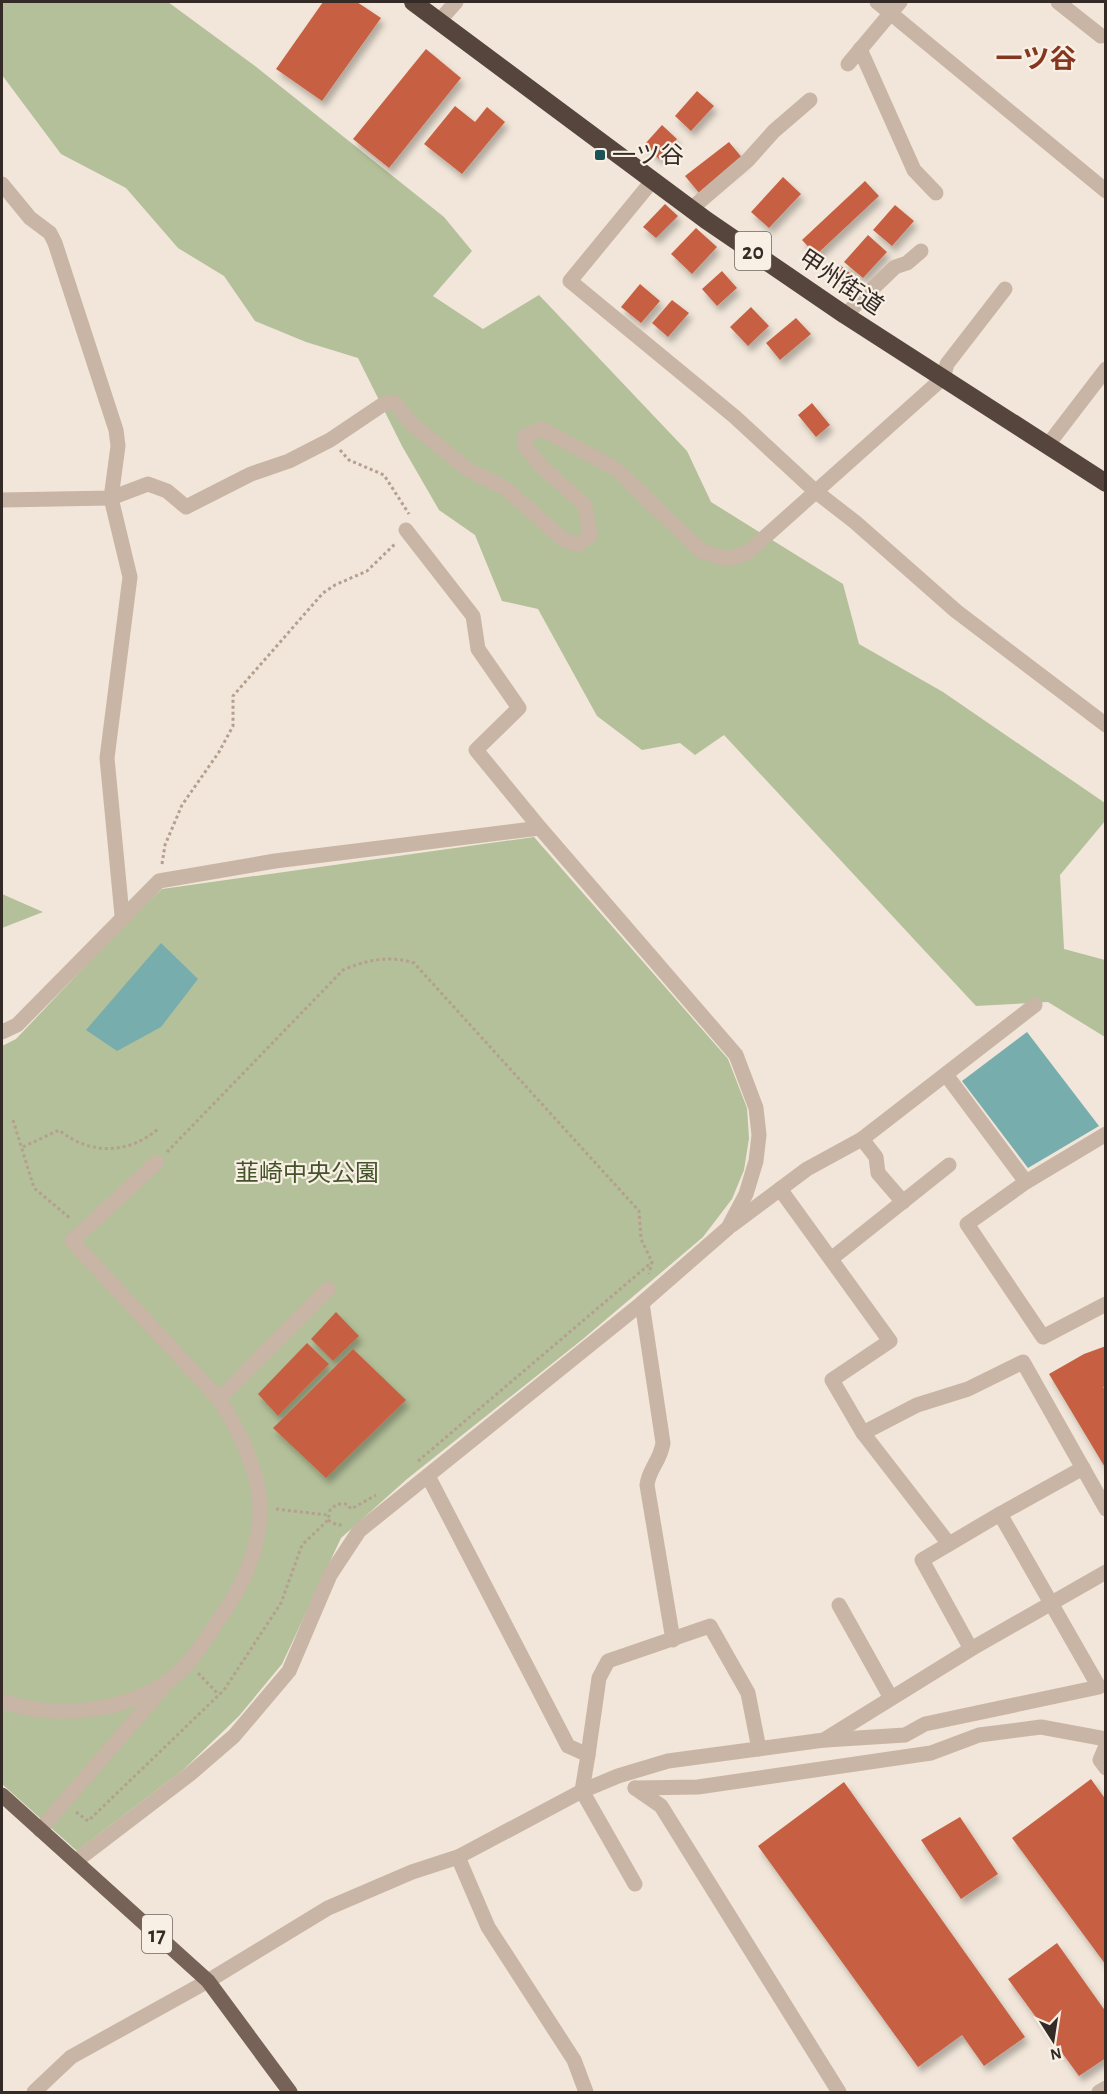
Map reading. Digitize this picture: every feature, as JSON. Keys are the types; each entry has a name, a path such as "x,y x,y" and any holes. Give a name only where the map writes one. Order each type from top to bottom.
{"highway":[{"name":"甲州街道","path":"413,2 653,180 845,315 1106,483"}],"main road":[{"name":"17","path":"2,1795 208,1981 290,2092"}],"street":[{"path":"439,21 456,2"},
{"path":"877,2 895,7 1106,191"},
{"path":"1058,2 1100,37"},
{"path":"848,64 895,7"},
{"path":"860,49 914,170 936,193"},
{"path":"692,208 748,160 774,131 810,100"},
{"path":"653,180 570,281 735,417 815,491 855,522 956,611 1106,725"},
{"path":"2,184 30,218 50,233 55,243 116,430 118,446 111,498 130,577 107,758 123,915"},
{"path":"845,315 895,267 907,263 921,252"},
{"path":"2,500 111,498 148,484 167,491 186,507 251,474 290,461 330,440 385,403 395,403 411,423 466,469 505,488 564,540 578,545 590,536 585,505 542,467 525,447 525,436 542,429 616,469 701,552 727,559 747,553 943,378 947,364 1005,289"},
{"path":"1047,446 1106,369"},
{"path":"406,530 473,616 478,649 519,708 476,750 540,828 736,1055 756,1108 759,1135 756,1161 746,1194 728,1228"},
{"path":"510,830 525,809"},
{"path":"2,1032 17,1025 159,881 275,861 540,828"},
{"path":"76,1861 190,1774 234,1736 289,1671 330,1575 359,1531 642,1303 728,1228 807,1169 862,1139 947,1076 1035,1005"},
{"path":"947,1076 1026,1182"},
{"path":"1106,1134 1026,1182 967,1224 1043,1337 1106,1304"},
{"path":"862,1139 876,1157 878,1173 903,1202"},
{"path":"2,1701 18,1707 51,1712 100,1708 144,1695 189,1663 237,1594 248,1571 259,1523 260,1507 251,1462 238,1428 219,1398 72,1240 157,1162"},
{"path":"831,1259 949,1165"},
{"path":"780,1189 890,1341 832,1380 863,1433 949,1544"},
{"path":"219,1398 328,1289"},
{"path":"642,1303 663,1443 660,1460 648,1474 646,1485 673,1640"},
{"path":"863,1433 917,1405 968,1389 1023,1362 1106,1509"},
{"path":"971,1649 922,1560 1083,1468"},
{"path":"428,1476 568,1746 588,1755"},
{"path":"34,2092 71,2057 208,1981 328,1908 412,1872 458,1857 582,1791 618,1776 668,1761 824,1740 905,1735 925,1724 1100,1687 1000,1514"},
{"path":"824,1740 971,1649 1106,1572"},
{"path":"839,1605 891,1698"},
{"path":"635,1884 582,1791 598,1678 608,1661 710,1626 748,1694 759,1749"},
{"path":"40,1830 174,1675"},
{"path":"635,1788 698,1787 931,1754 979,1735 1041,1727 1106,1739"},
{"path":"1106,1746 1100,1760 1106,1768"},
{"path":"618,1776 661,1806 839,2092"},
{"path":"458,1857 488,1928 574,2060 586,2092"},
{"path":"1099,2092 1106,2088"}],"path":[{"path":"159,881 165,844 182,805 219,752 233,726 233,696 323,593 367,571 403,536 411,519 384,475 349,460 330,440"},
{"path":"157,1162 343,970 362,961 399,958 414,963 639,1211 641,1239 652,1262 642,1303"},
{"path":"13,1120 34,1188 84,1230"},
{"path":"23,1147 58,1130 72,1141 92,1148 111,1150 149,1137 159,1128"},
{"path":"260,1507 328,1517 337,1525 343,1525 350,1520"},
{"path":"351,1509 352,1514"},
{"path":"189,1663 219,1695"}],"green space":[{"path":"2,2 168,2 255,66 444,217 472,251 433,296 483,329 539,295 687,451 711,502 843,584 859,644 943,692 1105,803 1105,821 1060,875 1064,949 1105,960 1105,1037 1048,1002 976,1006 724,735 695,755 680,743 642,750 597,716 538,609 502,601 475,535 439,510 402,446 358,358 306,342 255,321 224,276 178,248 126,188 61,154 2,75"},
{"name":"韮崎中央公園","path":"534,837 728,1059 747,1108 749,1138 744,1170 732,1199 703,1237 583,1339 407,1479 341,1538 282,1664 239,1716 183,1770 77,1851 2,1784 2,1046 16,1039 126,923 162,889"},
{"path":"2,894 43,912 2,928"}],"water":[{"path":"161,943 198,979 161,1027 117,1051 86,1030"},
{"path":"1027,1032 1099,1126 1028,1168 962,1081"}],"building":[{"path":"323,2 357,2 381,18 322,101 276,69"},
{"path":"426,49 461,78 389,168 353,139"},
{"path":"697,91 714,106 691,131 675,116"},
{"path":"455,106 475,122 487,107 505,122 462,174 424,144"},
{"path":"662,125 677,139 659,159 644,145"},
{"path":"729,142 744,160 700,194 685,176"},
{"path":"783,177 801,194 769,228 751,212"},
{"path":"865,181 879,196 816,255 802,240"},
{"path":"665,204 678,216 656,238 643,227"},
{"path":"895,205 914,221 892,246 873,230"},
{"path":"696,228 717,247 692,274 671,254"},
{"path":"868,235 887,252 863,278 844,262"},
{"path":"840,265 856,278 848,288 832,274"},
{"path":"722,271 737,288 717,306 702,289"},
{"path":"640,284 660,301 641,323 621,307"},
{"path":"672,300 689,313 668,337 652,323"},
{"path":"751,307 769,326 748,346 730,327"},
{"path":"796,318 811,334 780,360 766,343"},
{"path":"812,403 830,425 816,437 798,415"},
{"path":"336,1312 359,1336 333,1361 311,1339"},
{"path":"307,1343 329,1364 278,1416 258,1394"},
{"path":"1106,1346 1106,1386 1103,1387 1106,1391 1106,1469 1049,1374 1084,1354"},
{"path":"353,1349 406,1400 326,1478 273,1428"},
{"path":"1091,1779 1106,1800 1106,1965 1012,1838"},
{"path":"844,1782 1025,2037 984,2066 962,2035 918,2067 758,1846"},
{"path":"960,1817 998,1874 961,1899 921,1840"},
{"path":"1057,1943 1106,2012 1106,2058 1079,2076 1008,1979"}],"place":[{"name":"一ツ谷","path":"600,155"}],"district":[{"name":"一ツ谷","path":"1036,59"}]}
